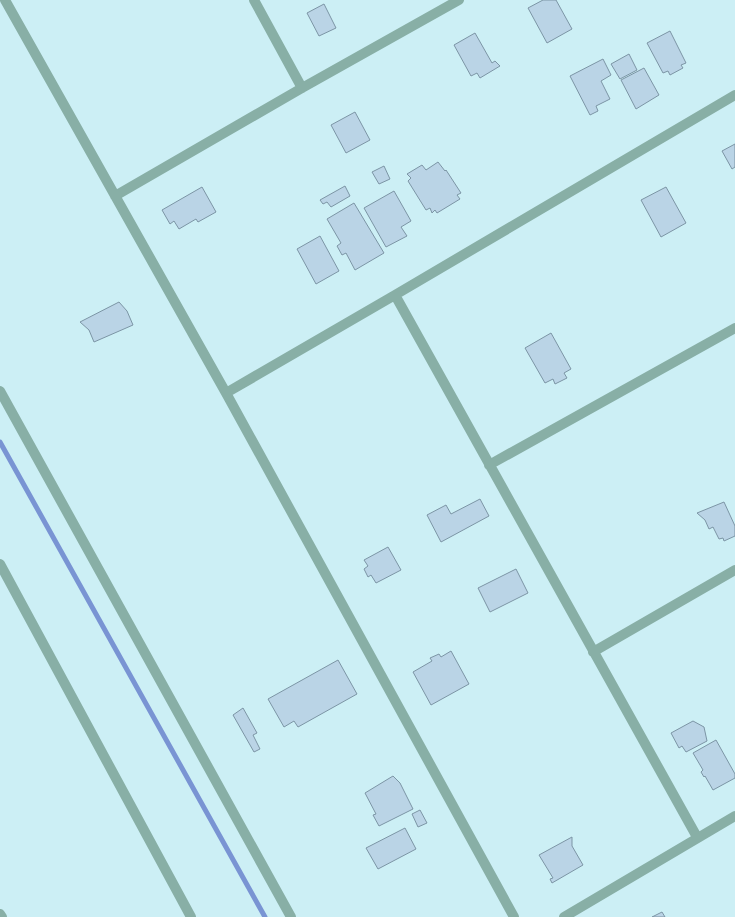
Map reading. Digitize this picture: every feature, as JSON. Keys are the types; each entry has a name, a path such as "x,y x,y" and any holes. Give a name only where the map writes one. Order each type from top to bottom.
{"street":[{"path":"5,0 226,393 514,917"},
{"path":"254,0 302,88"},
{"path":"115,196 302,88 459,0"},
{"path":"226,393 735,94"},
{"path":"395,295 697,838"},
{"path":"489,465 735,328"},
{"path":"0,391 291,917"},
{"path":"0,564 191,917"},
{"path":"593,652 735,570"},
{"path":"564,917 735,816"}],"building":[{"path":"543,0 556,0 572,29 547,43 528,8"},
{"path":"324,4 336,28 319,36 307,13"},
{"path":"670,31 686,63 681,65 683,68 670,75 668,71 663,73 647,43"},
{"path":"475,33 492,63 495,61 500,66 480,78 477,73 471,76 454,45"},
{"path":"629,54 637,70 620,79 611,64"},
{"path":"603,59 611,75 601,81 610,99 596,106 598,111 590,115 570,76"},
{"path":"644,68 659,95 636,109 621,80"},
{"path":"355,112 370,140 346,153 331,125"},
{"path":"735,144 735,167 732,169 722,151"},
{"path":"438,162 445,171 446,170 461,193 457,195 460,199 437,213 435,210 432,213 430,208 426,210 408,181 411,178 407,174 422,165 426,170"},
{"path":"384,166 390,179 379,184 372,172"},
{"path":"345,186 350,196 331,207 327,202 323,204 320,200"},
{"path":"202,187 216,212 198,222 196,219 179,229 174,221 170,224 162,210"},
{"path":"666,187 686,223 661,237 641,200"},
{"path":"394,191 411,221 401,227 407,236 386,247 364,208"},
{"path":"354,203 384,253 355,270 346,253 342,255 337,246 341,243 327,219"},
{"path":"320,236 339,271 316,284 297,249"},
{"path":"119,302 127,311 133,325 94,342 89,330 80,322"},
{"path":"551,333 571,369 564,373 567,378 555,384 553,379 545,383 525,348"},
{"path":"480,499 489,516 441,542 427,515 446,505 451,514"},
{"path":"724,502 735,526 735,536 724,541 723,538 719,539 713,527 709,529 705,520 697,513"},
{"path":"388,547 401,570 376,583 371,575 368,577 364,569 368,566 364,560"},
{"path":"516,569 528,593 490,612 478,588"},
{"path":"451,651 469,684 431,705 413,672 432,661 430,658 439,654 441,657"},
{"path":"338,660 357,694 298,727 294,721 284,727 268,699"},
{"path":"243,708 257,733 253,735 260,749 254,752 233,715"},
{"path":"693,721 704,727 707,741 686,752 682,746 679,748 671,733"},
{"path":"716,740 735,774 735,778 713,790 701,772 703,770 693,753"},
{"path":"393,776 400,783 413,809 379,826 373,815 376,814 365,793"},
{"path":"420,810 427,823 418,827 412,814"},
{"path":"405,828 416,849 378,869 366,848"},
{"path":"572,837 572,846 583,865 552,883 550,879 553,878 539,855"},
{"path":"662,912 665,917 652,917"}],"waterway":[{"path":"0,442 265,917"}]}
